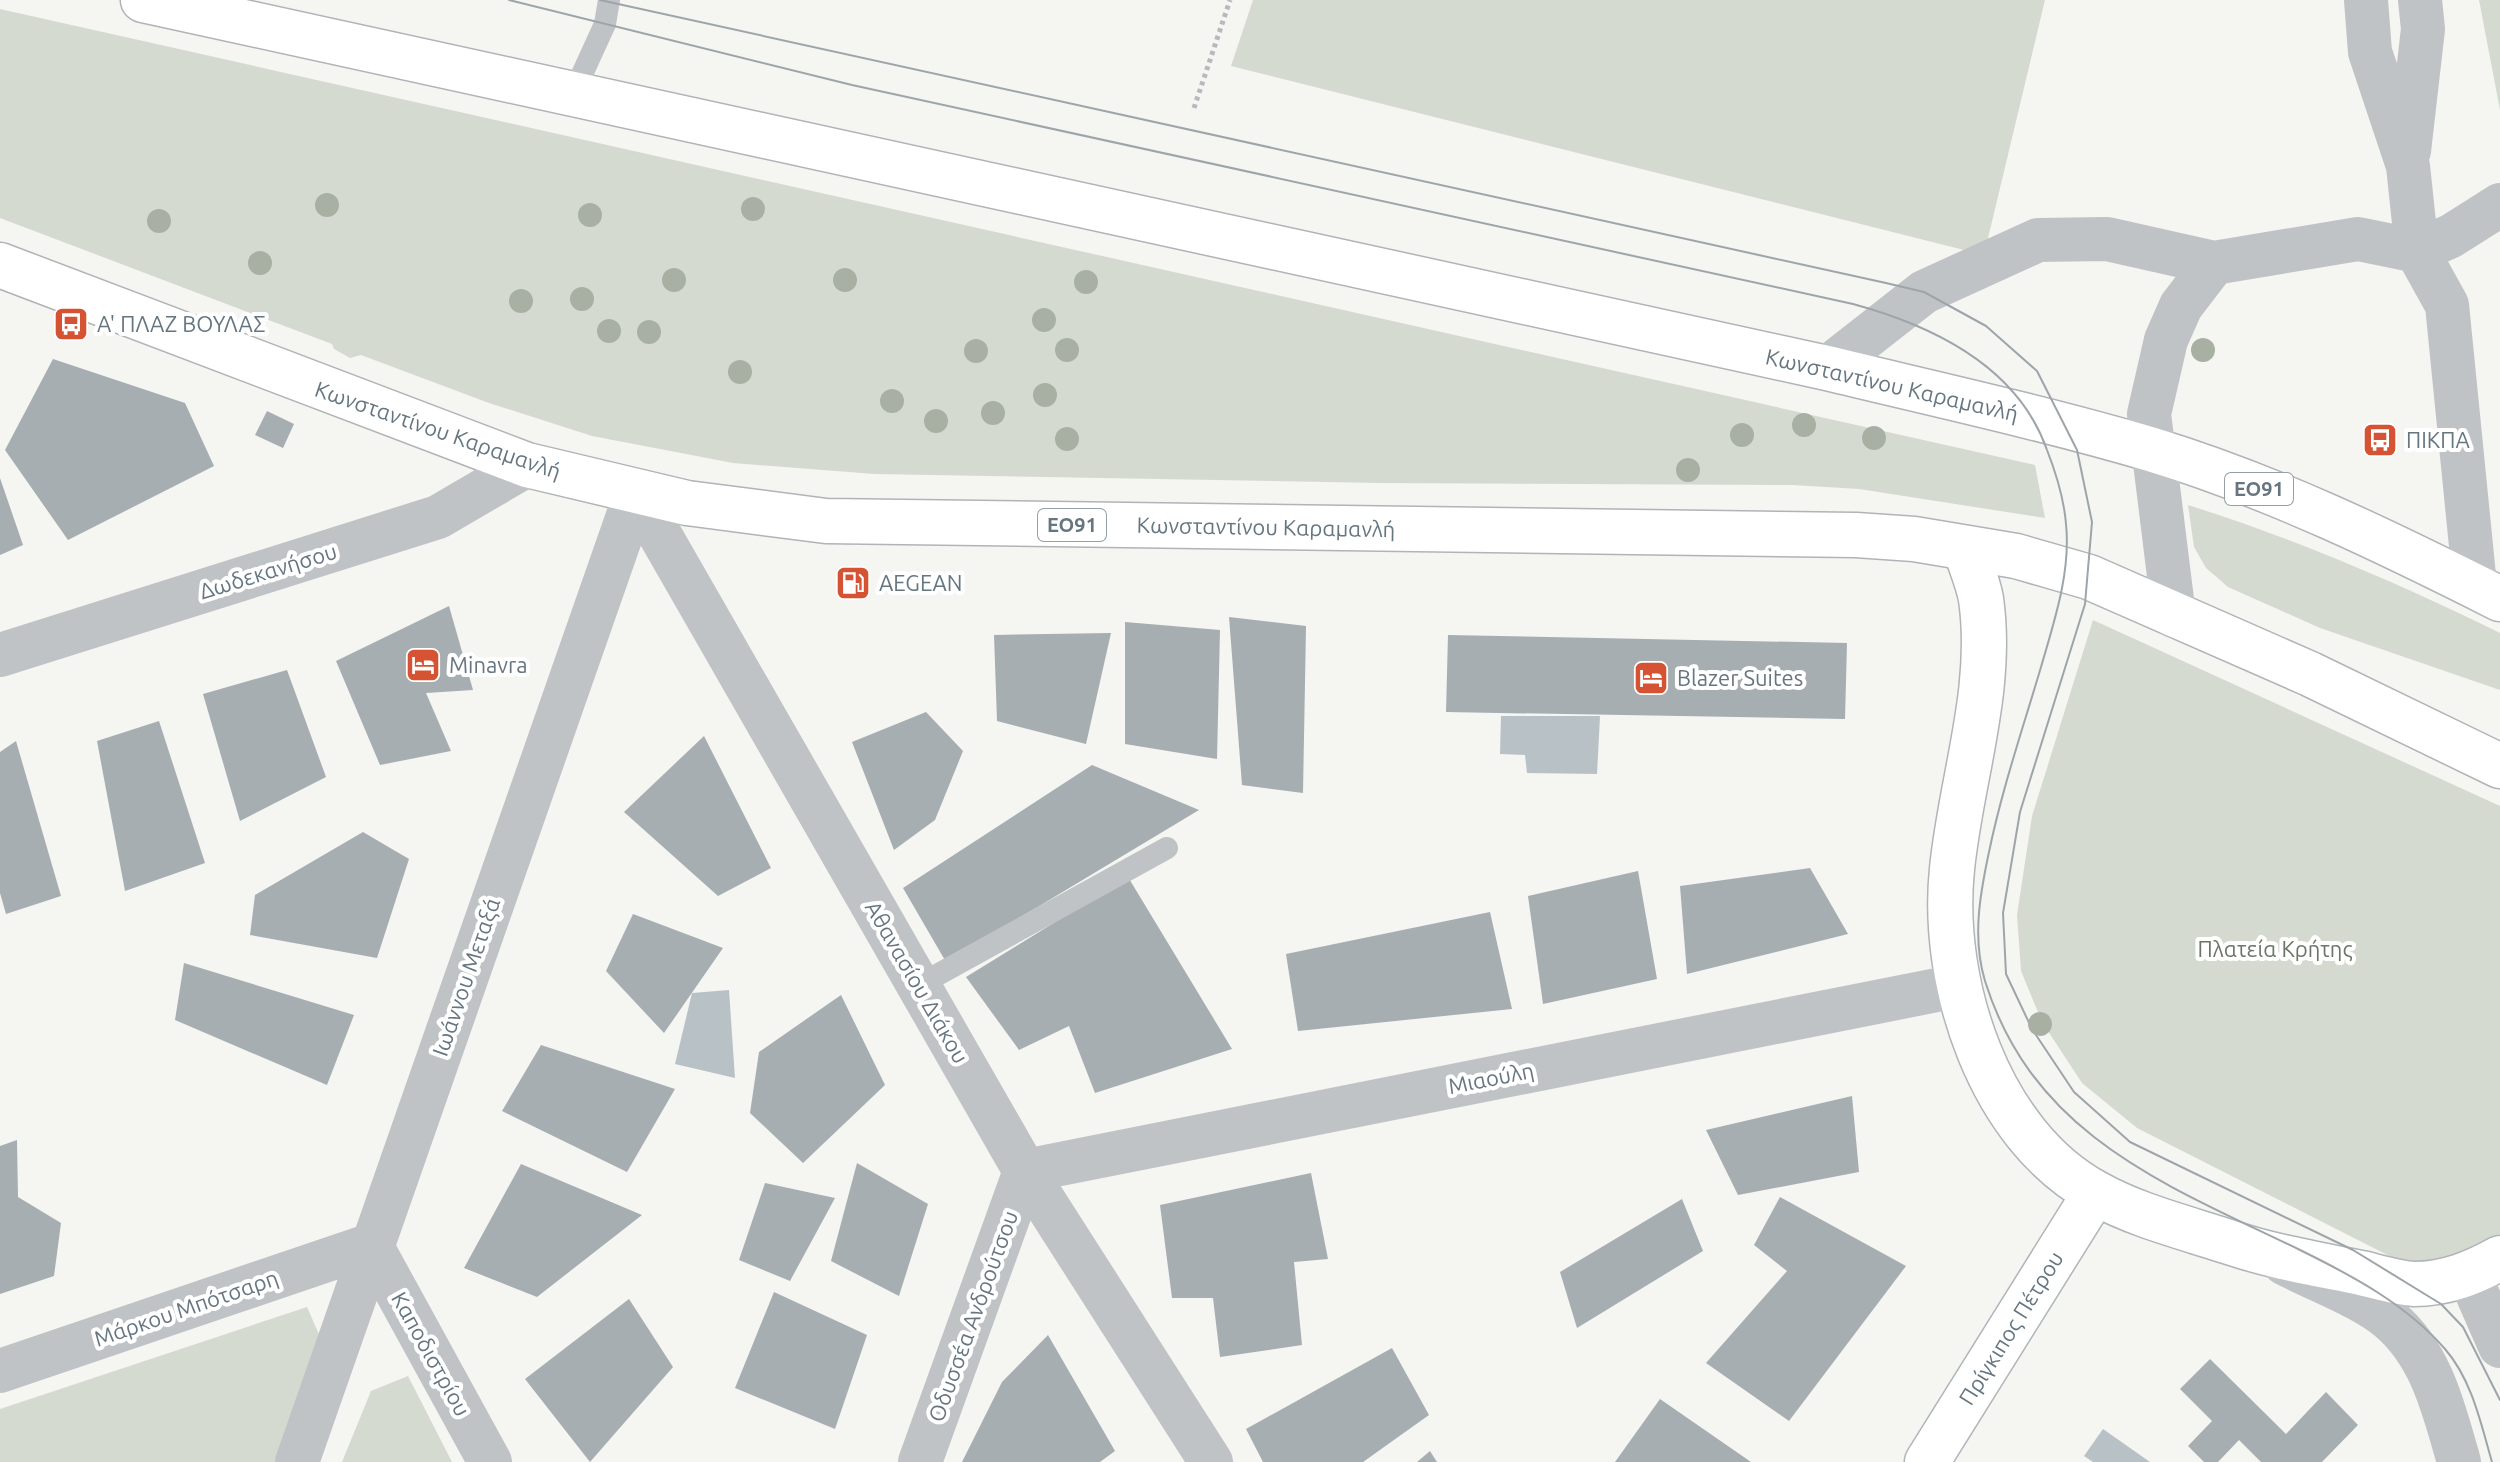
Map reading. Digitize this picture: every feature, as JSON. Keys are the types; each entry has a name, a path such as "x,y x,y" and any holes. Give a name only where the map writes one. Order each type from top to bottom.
{"main road":[{"name":"Κωνσταντίνου Καραμανλή","path":"143,0 1827,368 2152,450 2365,531 2487,593"},
{"name":"Κωνσταντίνου Καραμανλή","path":"0,265 527,465 636,493 826,521 1856,535 2016,556 2089,577 2310,674 2500,766"},
{"path":"1965,548 1981,598 1983,650 1980,705 1952,868 1949,928 1957,986 1980,1055 1999,1096 2053,1161 2095,1193 2268,1255 2413,1284 2484,1266"},
{"name":"Πρίγκιπος Πέτρου","path":"1927,1462 2095,1193"}],"street":[{"path":"2366,0 2370,52 2408,166"},
{"path":"2420,0 2423,29 2408,166 2417,251 2447,305 2487,593"},
{"path":"2417,251 2451,236 2500,205"},
{"path":"1827,368 1924,292 2038,240 2107,239 2214,263 2296,246 2358,239 2417,251 2477,251 2500,241"},
{"path":"2174,616 2149,414 2166,340 2181,306 2214,263"},
{"name":"Δωδεκανήσου","path":"0,655 438,517 527,465"},
{"name":"Αθανασίου Διάκου","path":"636,493 1025,1171 1211,1462"},
{"name":"Ιωάννου Μεταξά","path":"297,1462 636,493"},
{"name":"Μιαούλη","path":"1025,1171 1957,986"},
{"name":"Οδυσσέα Ανδρούτσου","path":"920,1462 1025,1171"},
{"name":"Μάρκου Μπότσαρη","path":"0,1371 371,1245"},
{"name":"Καποδιστρίου","path":"371,1245 490,1462"},
{"path":"2268,1255 2387,1317 2408,1338 2425,1360 2459,1462"},
{"path":"2484,1266 2500,1346"}],"lane":[{"path":"573,94 605,24 609,0"},
{"path":"919,985 1167,848"}],"path":[{"path":"1194,108 1230,0"}],"green space":[{"path":"1253,0 2045,0 1984,255 1231,66"},
{"path":"2479,0 2500,0 2500,110"},
{"path":"0,9 2035,465 2045,518 1859,489 1792,485 1380,483 874,474 733,463 592,436 489,403 361,355 350,358 334,349 332,344 0,218"},
{"path":"2188,505 2346,563 2500,633 2500,690 2320,628 2228,587 2206,568 2194,547"},
{"name":"Πλατεία Κρήτης","path":"2093,620 2500,806 2500,1234 2454,1260 2417,1270 2137,1128 2082,1083 2042,1022 2021,971 2017,915 2032,816"},
{"path":"307,1307 321,1339 280,1462 0,1462 0,1409"},
{"path":"408,1376 452,1462 342,1462 371,1391"}],"shaded area":[{"path":"1501,716 1600,716 1597,774 1527,773 1525,755 1500,754"},
{"path":"729,990 735,1078 675,1064 692,993"},
{"path":"2103,1429 2150,1462 2093,1462 2084,1456"}],"building":[{"path":"53,359 185,403 214,466 68,540 5,450"},
{"path":"267,411 294,424 283,448 255,435"},
{"path":"0,478 23,545 0,555"},
{"path":"449,606 473,690 426,693 451,751 380,765 336,661"},
{"path":"1229,617 1306,626 1303,793 1242,785"},
{"path":"1125,622 1220,630 1217,759 1125,744"},
{"path":"1111,633 1086,744 997,721 994,635"},
{"path":"1448,635 1847,643 1845,719 1446,712"},
{"path":"287,670 326,777 240,821 203,694"},
{"path":"926,712 963,751 935,820 894,850 852,742"},
{"path":"159,721 205,863 125,891 97,741"},
{"path":"704,736 771,868 718,896 624,812"},
{"path":"16,741 61,896 6,914 0,893 0,752"},
{"path":"1092,765 1199,810 946,962 903,888"},
{"path":"363,832 409,859 377,958 250,935 255,895"},
{"path":"1810,868 1848,934 1687,974 1680,886"},
{"path":"1638,871 1657,979 1543,1004 1528,896"},
{"path":"1128,877 1232,1049 1095,1093 1069,1026 1019,1050 966,977"},
{"path":"1490,912 1512,1009 1298,1031 1286,954"},
{"path":"633,914 723,948 664,1033 606,971"},
{"path":"184,963 354,1015 327,1085 175,1020"},
{"path":"841,995 885,1085 803,1163 750,1113 759,1052"},
{"path":"541,1045 675,1089 627,1172 502,1111"},
{"path":"1852,1096 1859,1172 1738,1195 1706,1130"},
{"path":"17,1140 18,1197 61,1223 54,1276 0,1294 0,1146"},
{"path":"857,1163 928,1204 899,1296 831,1261"},
{"path":"521,1164 642,1215 537,1297 464,1268"},
{"path":"1311,1173 1328,1259 1294,1262 1302,1345 1220,1357 1213,1298 1172,1298 1160,1205"},
{"path":"765,1183 835,1198 790,1281 739,1260"},
{"path":"1780,1197 1906,1266 1789,1421 1706,1363 1787,1271 1754,1245"},
{"path":"1682,1199 1703,1251 1577,1328 1560,1272"},
{"path":"774,1292 867,1335 835,1429 735,1388"},
{"path":"629,1299 673,1367 590,1462 525,1379"},
{"path":"1048,1335 1115,1451 1100,1462 962,1462 1002,1382"},
{"path":"1392,1348 1429,1415 1363,1462 1263,1462 1246,1429"},
{"path":"2210,1359 2286,1434 2326,1392 2358,1425 2322,1462 2261,1462 2239,1440 2218,1462 2204,1462 2188,1446 2212,1421 2180,1389"},
{"path":"1660,1399 1751,1462 1615,1462"},
{"path":"1430,1451 1437,1462 1417,1462"}],"tram line":[{"path":"509,0 852,85 1853,304 1913,324 1970,354 2016,395 2034,421 2056,477 2067,542 2060,597 2000,805 1980,900 1978,932 1981,965 2007,1035 2036,1080 2071,1118 2111,1150 2202,1202 2340,1270 2396,1305 2430,1333 2462,1374 2492,1462"},
{"path":"600,0 1886,283 1924,292 1986,326 2037,371 2077,450 2092,522 2085,604 2020,812 2003,913 2006,974 2032,1029 2074,1092 2130,1142 2353,1250 2441,1304 2463,1327 2500,1400"}],"place":[{"name":"Α' ΠΛΑΖ ΒΟΥΛΑΣ","path":"71,324"},
{"name":"ΠΙΚΠΑ","path":"2380,440"},
{"name":"AEGEAN","path":"853,583"},
{"name":"Minavra","path":"423,665"},
{"name":"Blazer Suites","path":"1651,678"}]}
